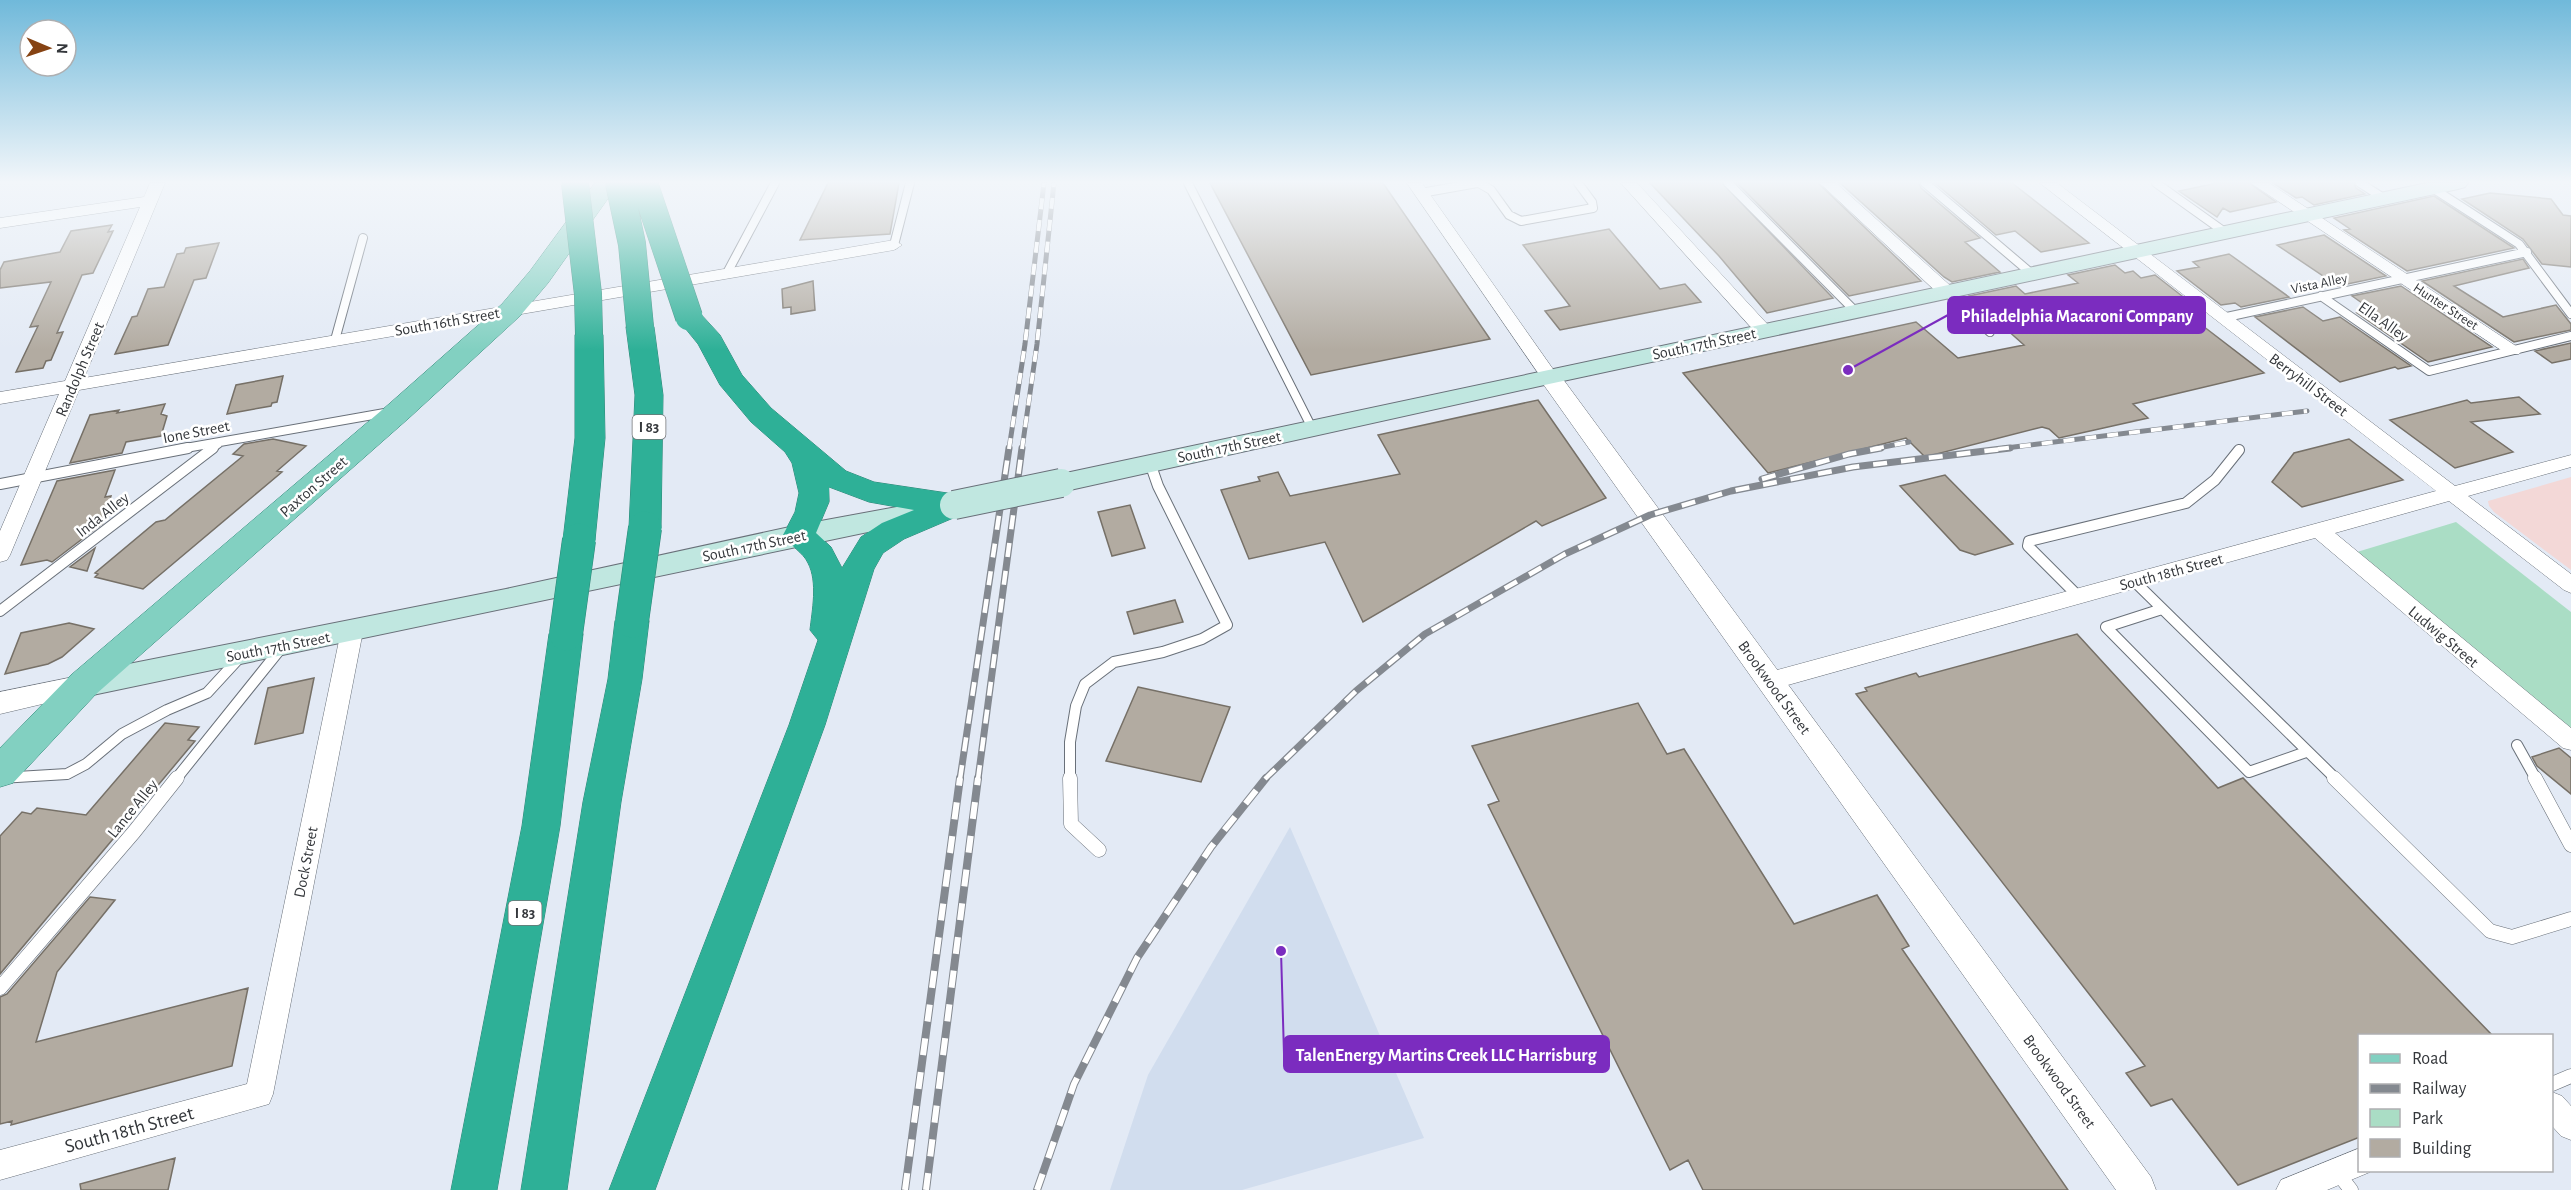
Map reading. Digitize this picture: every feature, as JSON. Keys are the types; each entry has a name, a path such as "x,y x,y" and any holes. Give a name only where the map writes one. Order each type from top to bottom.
{"highway":[{"path":"578,239 588,294"},
{"name":"I 83","path":"474,1190 541,825 579,540 590,438 588,294 582,239"},
{"name":"I 83","path":"544,1190 602,802 625,679 645,528 649,395 631,239"},
{"path":"663,239 689,317 710,341 730,379 761,415 835,477 869,492 954,505"},
{"path":"799,449 812,471 816,495 813,509 799,535 821,556 827,566 828,580 823,655 807,725"},
{"path":"632,1190 807,725 858,568 872,545 893,531 954,505"}],"main road":[{"name":"Paxton Street","path":"0,772 83,686 512,310 567,239"},
{"name":"South 17th Street","path":"83,686 799,535 1062,483 1549,376 2198,239"}],"street":[{"name":"Randolph Street","path":"0,555 134,239"},
{"name":"Brookwood Street","path":"1452,239 1549,376 2138,1190"},
{"path":"1679,239 1764,331"},
{"path":"1888,239 1948,293"},
{"name":"Berryhill Street","path":"2118,239 2571,585"},
{"name":"Hunter Street","path":"2342,239 2513,350"},
{"name":"South 16th Street","path":"0,398 894,245"},
{"name":"South 18th Street","path":"1770,681 2571,460"},
{"name":"Ludwig Street","path":"2318,531 2571,741"},
{"name":"Dock Street","path":"259,1094 352,631"},
{"name":"South 17th Street","path":"0,703 83,686"},
{"name":"South 18th Street","path":"0,1165 259,1094"},
{"path":"2553,1107 2571,1126"},
{"path":"2291,1190 2349,1174"}],"lane":[{"path":"335,340 363,239"},
{"path":"727,273 745,239"},
{"path":"894,245 896,239"},
{"path":"1216,239 1312,428"},
{"path":"1783,239 1856,312"},
{"path":"1990,239 2032,274"},
{"path":"2511,239 2527,252 2571,314"},
{"name":"Vista Alley","path":"2222,318 2527,252"},
{"path":"1948,293 1990,332"},
{"name":"Ella Alley","path":"2321,296 2430,371 2513,350"},
{"path":"2513,350 2571,336"},
{"name":"Ione Street","path":"0,484 222,441 399,411"},
{"name":"Inda Alley","path":"0,611 222,441"},
{"path":"2078,596 2028,546 2029,541 2186,503 2206,490 2232,463 2239,450"},
{"path":"1099,850 1071,824 1070,742 1076,706 1085,684 1114,662 1163,652 1192,643 1227,625 1158,486 1150,463"},
{"path":"2134,581 2490,931 2512,937 2571,918"},
{"path":"2162,609 2106,627 2249,772 2306,752"},
{"name":"Lance Alley","path":"0,988 134,832 284,644"},
{"path":"0,778 67,774 86,764 122,734 167,710 207,693 244,652"},
{"path":"2517,745 2571,845"},
{"path":"2553,1084 2571,1076"}],"shaded area":[{"path":"2571,477 2571,570 2494,512 2488,501"},
{"path":"1290,827 1424,1138 1242,1190 1110,1190 1148,1075"}],"green space":[{"path":"2456,522 2571,612 2571,733 2357,552"}],"building":[{"path":"67,239 109,239 93,273 82,275 57,333 63,332 51,360 46,361 43,368 16,372 38,326 30,327 51,282 0,288 0,270 4,262 60,252"},
{"path":"1239,239 1421,239 1490,339 1311,375"},
{"path":"1558,239 1617,239 1660,289 1685,284 1701,302 1560,330 1545,311 1570,306 1523,245"},
{"path":"1702,239 1776,239 1833,298 1767,313"},
{"path":"1792,239 1876,239 1921,281 1849,296"},
{"path":"1901,239 1978,239 1965,242 2000,272 1952,282"},
{"path":"2024,239 2083,239 2089,243 2041,252"},
{"path":"2307,239 2329,239 2386,276 2338,286 2277,245"},
{"path":"2357,239 2499,239 2514,248 2407,271"},
{"path":"2523,239 2571,239 2571,267 2542,264"},
{"path":"219,243 206,278 194,280 168,345 115,354 132,317 137,316 148,289 164,287 177,254 184,253 186,248"},
{"path":"2229,254 2289,297 2241,307 2235,303 2221,305 2177,271 2199,267 2193,262"},
{"path":"2523,259 2529,268 2454,286 2503,317 2556,305 2571,324 2571,330 2514,342 2422,281"},
{"path":"2115,265 2125,273 2133,271 2141,278 2155,275 2200,310 2186,313 2264,373 2133,404 2148,418 2059,438 2049,429 2042,427 1925,457 1906,438 1768,473 1683,373 1916,322 1958,358 2024,345 1969,296 2016,286 2025,294 2078,283 2068,275"},
{"path":"813,281 815,310 791,314 791,307 783,308 782,289"},
{"path":"2401,286 2492,347 2428,362 2357,313 2372,310 2352,296"},
{"path":"2303,307 2323,321 2340,317 2411,366 2398,369 2395,367 2340,382 2255,317"},
{"path":"2571,343 2571,359 2552,363 2535,351"},
{"path":"283,376 277,402 272,403 271,406 227,414 236,385"},
{"path":"2519,397 2540,414 2471,422 2513,452 2455,468 2390,420 2467,400 2471,403"},
{"path":"1538,400 1606,498 1542,526 1536,521 1363,622 1325,542 1249,559 1221,490 1260,481 1258,477 1278,472 1290,496 1400,474 1378,435"},
{"path":"165,404 161,414 167,416 161,436 126,442 122,453 70,463 90,415 119,410 117,413"},
{"path":"273,439 306,446 277,471 282,472 143,589 95,577 98,574 95,573 156,522 165,520 243,456 233,454 244,444"},
{"path":"2349,439 2403,480 2302,507 2272,482 2294,453"},
{"path":"115,470 105,497 111,496 103,523 52,562 47,560 21,565 57,481"},
{"path":"1945,475 2013,544 1975,555 1960,550 1900,486"},
{"path":"1130,505 1145,548 1112,556 1098,512"},
{"path":"95,548 87,571 70,567"},
{"path":"1175,600 1183,622 1134,634 1127,612"},
{"path":"69,623 94,629 62,657 48,664 5,674 21,633"},
{"path":"2077,634 2218,788 2243,778 2491,1034 2358,1034 2358,1138 2238,1185 2172,1099 2151,1106 2126,1073 2145,1066 1856,694 1867,691 1865,688 1916,673 1919,677"},
{"path":"314,678 303,733 255,744 268,688"},
{"path":"1138,687 1230,707 1201,782 1106,761"},
{"path":"1638,703 1667,754 1684,749 1794,924 1877,895 1909,946 1902,949 2068,1190 1703,1190 1688,1160 1670,1170 1488,805 1499,801 1472,746"},
{"path":"165,723 199,727 188,740 195,741 0,974 0,836 22,812 31,814 37,808 86,815"},
{"path":"2559,748 2571,758 2571,794 2537,766 2532,757"},
{"path":"90,897 115,900 57,972 36,1042 248,988 232,1066 11,1125 12,1121 0,1124 0,997 7,994"},
{"path":"175,1158 168,1190 81,1190 80,1184"}],"railway":[{"path":"1009,449 1037,239"},
{"path":"1022,449 1037,344 1048,239"},
{"path":"1998,449 2307,411"},
{"path":"1873,449 1909,442"},
{"path":"960,779 1009,448"},
{"path":"978,779 1022,448"},
{"path":"1762,479 1849,454 1881,448"},
{"path":"1266,778 1356,691 1425,634 1565,554 1650,515 1731,491 1853,467 2010,448"},
{"path":"905,1190 960,778"},
{"path":"926,1190 978,778"},
{"path":"1037,1190 1074,1084 1137,958 1211,847 1266,778"}],"place":[{"name":"Philadelphia Macaroni Company","path":"1848,370"},
{"name":"TalenEnergy Martins Creek LLC Harrisburg","path":"1281,951"}]}
